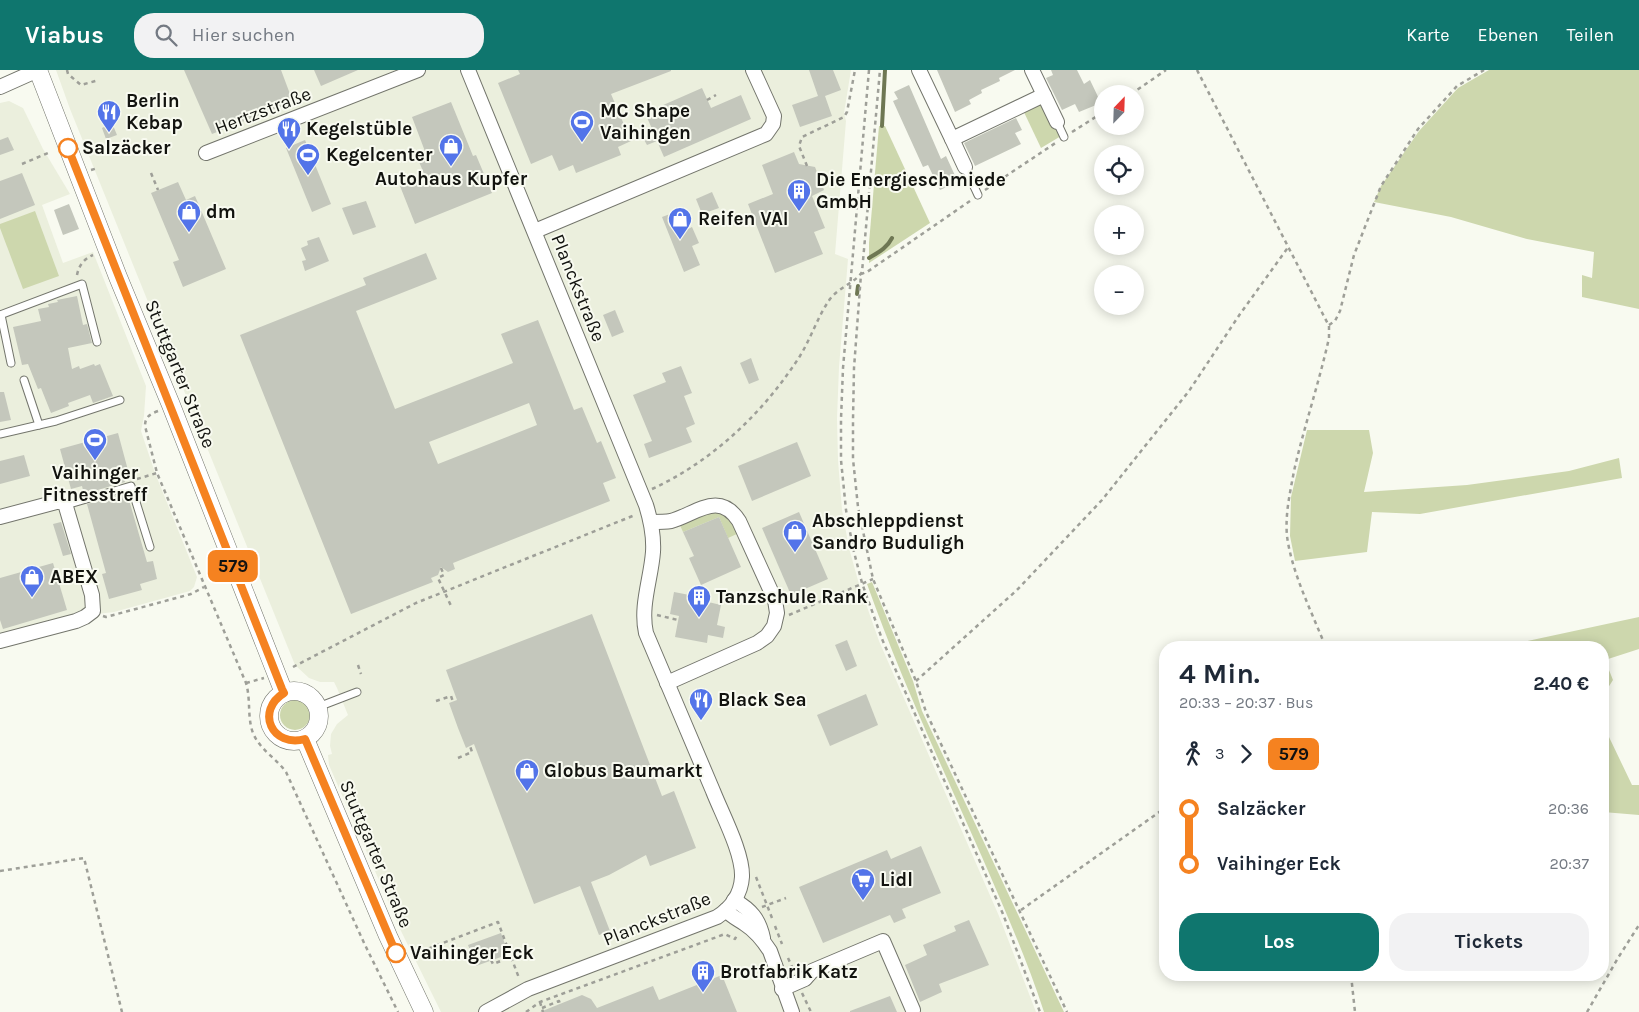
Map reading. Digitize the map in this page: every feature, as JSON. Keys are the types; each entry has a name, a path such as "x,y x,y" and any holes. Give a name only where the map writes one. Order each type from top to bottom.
{"street":[{"path":"0,87 38,70"},
{"name":"Stuttgarter Straße","path":"38,70 118,277 171,405 284,693"},
{"name":"Hertzstraße","path":"206,154 418,70"},
{"name":"Planckstraße","path":"468,70 642,494 651,522 653,550 644,619 646,633 738,855 742,879 730,905 711,920 528,989 486,1012"},
{"path":"535,231 766,134 773,124 774,116 754,70"},
{"path":"919,70 965,167"},
{"path":"1032,70 1057,122"},
{"path":"952,139 1044,95"},
{"path":"0,517 64,500 92,595 93,611 76,621 0,641"},
{"path":"651,522 670,521 710,506 720,506 730,511 739,522 776,607 774,626 762,640 667,683"},
{"path":"298,691 311,697 318,707 319,723 316,730 305,739 290,741 284,739 273,730 269,716 270,708 278,696 298,691"},
{"name":"Stuttgarter Straße","path":"305,739 388,936 424,1012"},
{"path":"730,905 748,908 748,918 770,950 782,989 792,1012"},
{"path":"782,989 805,979 812,971 883,941 913,1010"}],"lane":[{"path":"1057,122 1064,138"},
{"path":"965,167 978,195"},
{"path":"11,363 0,315 82,284 97,342"},
{"path":"24,380 39,425"},
{"path":"0,434 39,425 120,400"},
{"path":"66,505 131,486 150,547"},
{"path":"318,707 357,692"}],"path":[{"path":"67,70 68,74 82,85 99,80"},
{"path":"807,166 799,146 802,137 844,117 847,112 855,70"},
{"path":"869,70 840,419 841,460 846,510 862,583 882,640 1003,914 1040,1012"},
{"path":"880,70 854,368 854,459 858,507 873,579 916,681 926,712 1021,910 1067,1012"},
{"path":"1144,85 1166,70"},
{"path":"1197,70 1329,326 1329,338 1288,499 1287,518 1287,536 1292,562 1323,641"},
{"path":"1329,326 1335,321 1340,311 1354,255 1380,186 1418,129 1456,86 1484,70"},
{"path":"707,100 716,96"},
{"path":"22,164 48,153"},
{"path":"150,173 158,190"},
{"path":"916,681 1017,590 1102,500 1189,391 1240,314 1289,246"},
{"path":"75,286 79,267 87,258 98,253"},
{"path":"642,494 682,473 707,456 754,415 792,368 830,300 841,288 861,274"},
{"path":"147,417 145,430 157,473 204,588 246,683 254,734 263,749 280,763 286,772 365,945 398,1012"},
{"path":"293,667 398,612 444,591 635,515"},
{"path":"441,568 444,576 438,578 452,608"},
{"path":"855,586 873,579"},
{"path":"106,617 191,594 204,588"},
{"path":"663,617 678,620"},
{"path":"358,665 362,674"},
{"path":"246,683 259,680"},
{"path":"436,701 451,696 453,702"},
{"path":"458,758 472,752 470,746"},
{"path":"1021,910 1159,812"},
{"path":"0,871 84,858 122,1012"},
{"path":"754,870 766,906 784,948"},
{"path":"526,1012 540,1002 725,934 735,939 748,918 757,909 786,898"},
{"path":"413,954 498,922 519,978"},
{"path":"1609,974 1639,925"},
{"path":"502,932 506,931"},
{"path":"491,960 493,964 511,957"},
{"path":"788,957 811,1012"},
{"path":"1352,981 1355,1012"},
{"path":"1588,1012 1605,981"},
{"path":"540,1002 542,1010 559,1001 560,1004"}],"shaded area":[{"path":"56,70 851,70 844,113 846,121 835,254 848,259 839,367 837,419 842,510 849,548 859,584 879,641 999,916 1036,1012 441,1012 401,931 329,765 328,755 332,754 330,746 331,734 337,724 348,715 337,688 334,682 320,682 309,678 295,665 70,109"},
{"path":"9,101 23,108 43,149 70,194 42,205 63,263 93,252 146,386 141,431 155,473 197,577 194,587 190,591 114,612 72,617 0,636 0,103"}],"green space":[{"path":"1489,70 1639,70 1639,309 1582,297 1582,275 1592,278 1594,252 1527,239 1451,217 1374,202 1381,186 1419,131 1458,88"},
{"path":"1043,98 1061,136 1041,148 1022,108"},
{"path":"879,126 885,126 930,223 869,263 869,243"},
{"path":"35,211 59,276 23,289 0,224"},
{"path":"1307,430 1369,430 1373,453 1364,492 1467,485 1569,471 1619,458 1622,478 1420,514 1372,512 1367,552 1295,561 1290,536 1291,497"},
{"path":"711,510 727,515 739,533 728,538 719,517 683,532 679,523"},
{"path":"872,582 913,681 922,711 1064,1012 1044,1012 1007,914 893,653 867,584"},
{"path":"1639,617 1639,649 1609,659 1609,641 1528,641"},
{"path":"1609,670 1613,680 1609,686"},
{"path":"295,700 301,701 309,709 309,721 301,729 295,730 289,729 281,721 280,715 281,709 289,701"},
{"path":"1609,737 1632,785 1639,785 1639,815 1609,812"}],"building":[{"path":"184,70 281,70 293,102 212,134"},
{"path":"314,70 358,70 321,86"},
{"path":"518,70 671,71 611,94 631,141 618,147 621,155 576,173 573,165 559,171 552,155 531,164 498,83 520,74"},
{"path":"809,70 833,70 841,90 825,96 832,116 800,127 792,105 818,96"},
{"path":"937,70 1015,70 999,78 1000,81 981,90 982,93 969,100 971,104 955,112"},
{"path":"1051,70 1077,70 1084,84 1090,80 1094,88 1094,106 1079,112 1075,104 1062,110 1046,78 1053,75"},
{"path":"909,85 941,159 946,156 958,182 940,190 928,165 923,167 893,101 898,99 894,92"},
{"path":"702,88 711,108 741,95 751,119 664,157 657,141 647,145 642,136 653,131 645,113"},
{"name":"Autohaus Kupfer","path":"451,102 473,156 476,155 492,193 415,224 400,186 425,176 417,157 426,154 412,117"},
{"path":"1016,118 1022,130 1015,133 1021,144 975,166 964,143"},
{"path":"112,123 117,135 106,139 102,128"},
{"path":"8,137 14,150 0,155 0,140"},
{"name":"Kegelcenter","path":"305,140 331,204 312,212 286,148"},
{"path":"794,152 799,164 815,167 824,190 812,196 825,228 814,232 823,254 775,273 748,204 773,194 762,165"},
{"path":"22,173 35,205 0,219 0,181"},
{"name":"dm","path":"178,182 186,200 195,196 226,269 183,287 173,262 179,260 151,193"},
{"path":"712,192 719,208 702,214 696,199"},
{"path":"366,201 376,227 353,235 342,208"},
{"path":"69,204 79,229 63,235 54,210"},
{"path":"678,211 686,230 692,227 699,243 692,246 700,265 684,272 662,217"},
{"path":"319,237 329,261 305,271 302,261 306,260 301,248 308,245 307,241"},
{"path":"426,253 437,279 356,311 395,409 513,363 501,334 538,320 574,410 582,407 597,443 601,441 616,478 603,483 610,501 453,563 455,569 448,572 441,567 438,575 431,578 433,582 351,614 240,335 366,285 363,278","holes":["529,403 537,425 438,464 429,442"]},
{"path":"77,296 83,325 87,324 92,343 68,348 72,369 79,366 80,369 100,364 113,396 93,403 90,395 68,403 69,406 51,413 41,388 38,389 28,364 22,365 13,327 41,321 38,309 49,307 48,304 58,302 57,300"},
{"path":"615,310 624,332 612,337 603,315"},
{"path":"751,358 759,380 749,384 740,363"},
{"path":"681,366 692,393 684,396 695,424 686,428 692,442 649,458 644,444 652,441 633,395 666,382 662,373"},
{"path":"0,392 4,392 11,420 0,422"},
{"name":"Vaihinger Fitnesstreff","path":"118,433 129,474 123,475 125,482 84,494 82,486 71,489 60,449"},
{"path":"797,442 811,476 752,501 738,466"},
{"path":"24,455 30,476 0,484 0,461"},
{"path":"127,493 147,562 153,561 157,579 140,584 142,590 109,599 102,574 106,573 87,504"},
{"name":"Abschleppdienst Sandro Buduligh","path":"799,512 828,579 791,595 762,528"},
{"path":"719,517 741,567 701,585 689,558 694,556 683,532"},
{"path":"61,522 71,554 63,556 53,524"},
{"name":"ABEX","path":"53,563 67,610 3,629 0,620 0,578"},
{"name":"Tanzschule Rank","path":"674,592 705,598 704,601 721,605 717,625 725,627 723,638 708,635 707,643 675,637 679,616 670,614"},
{"path":"592,614 662,796 674,791 696,848 650,866 646,855 609,875 591,882 610,931 599,935 580,886 534,904 474,744 466,748 458,728 449,703 457,700 446,670"},
{"path":"847,640 857,666 846,671 835,645"},
{"path":"866,694 878,725 830,746 817,715"},
{"name":"Lidl","path":"921,846 941,893 902,909 906,918 894,923 890,915 823,943 799,887 887,850 891,859"},
{"path":"969,920 989,965 939,984 942,992 920,1002 905,965 927,955 923,945 956,931 954,926"},
{"path":"501,933 511,961 501,957 476,966 468,945"},
{"name":"Brotfabrik Katz","path":"722,975 737,1012 540,1012 582,995 591,999 597,1008 653,986 659,1000"},
{"path":"890,996 897,1012 850,1012 850,1011"}],"waterway":[{"path":"882,126 885,70"},
{"path":"869,258 885,247 892,238"},
{"path":"857,294 858,286"}],"bus line":[{"name":"579","path":"68,148 284,693 278,696 270,708 270,723 273,730 284,739 290,741 305,739 311,757 396,953"}],"place":[{"name":"Berlin Kebap","path":"109,133"},
{"name":"MC Shape Vaihingen","path":"582,143"},
{"name":"Salzäcker","path":"68,148"},
{"name":"Kegelstüble","path":"289,150"},
{"name":"Autohaus Kupfer","path":"451,167"},
{"name":"Kegelcenter","path":"308,176"},
{"name":"Die Energieschmiede GmbH","path":"799,212"},
{"name":"dm","path":"189,233"},
{"name":"Reifen VAI","path":"680,240"},
{"name":"Vaihinger Fitnesstreff","path":"95,461"},
{"name":"Abschleppdienst Sandro Buduligh","path":"795,553"},
{"name":"ABEX","path":"32,598"},
{"name":"Tanzschule Rank","path":"699,618"},
{"name":"Black Sea","path":"701,721"},
{"name":"Globus Baumarkt","path":"527,792"},
{"name":"Lidl","path":"863,901"},
{"name":"Vaihinger Eck","path":"396,953"},
{"name":"Brotfabrik Katz","path":"703,993"}]}
